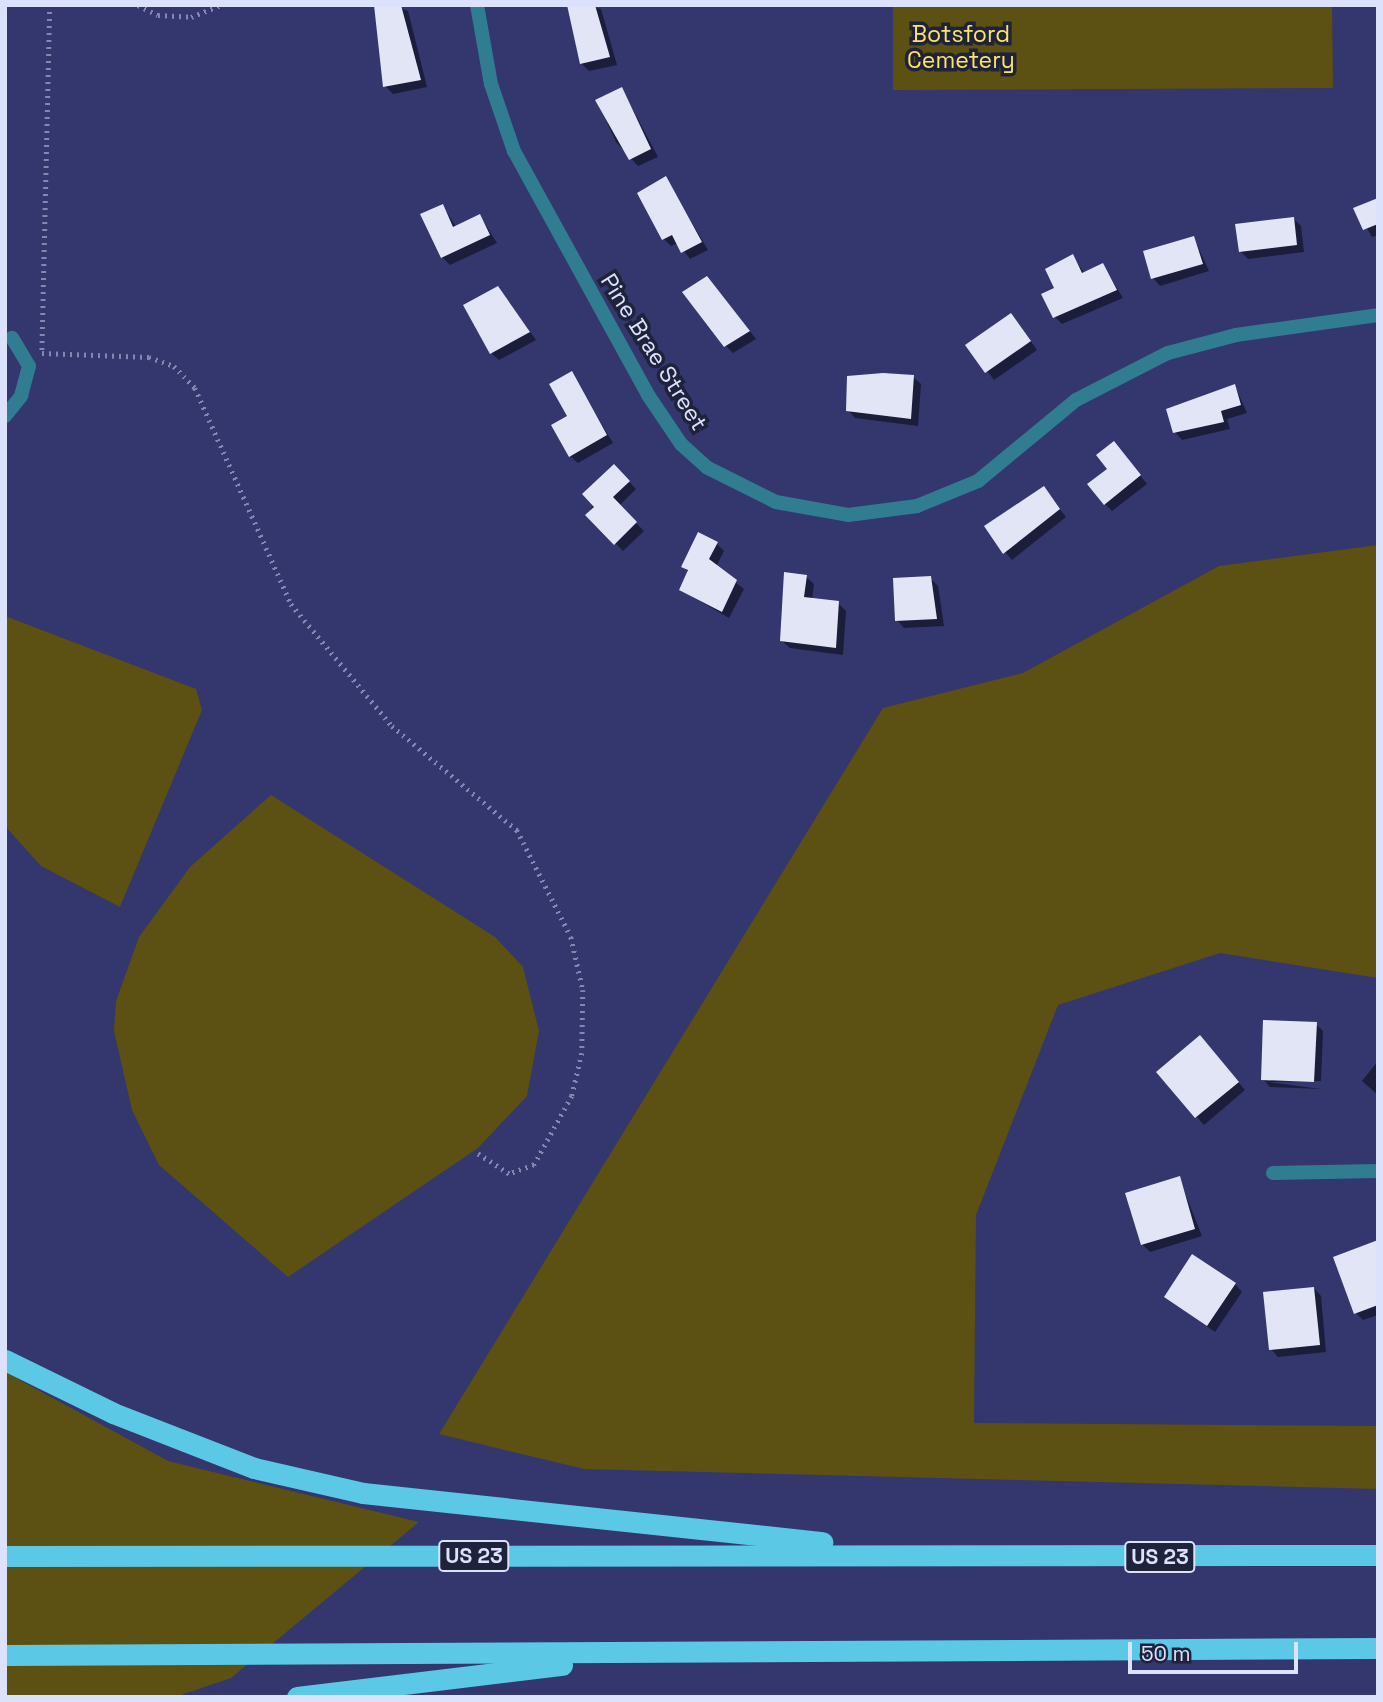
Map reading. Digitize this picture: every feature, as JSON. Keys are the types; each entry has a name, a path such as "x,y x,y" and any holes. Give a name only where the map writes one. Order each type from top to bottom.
{"highway":[{"path":"5,1360 113,1413 254,1468 363,1493 943,1554"},
{"name":"US 23","path":"5,1556 1378,1555"},
{"path":"5,1655 1378,1648"},
{"path":"297,1697 664,1653"}],"street":[{"name":"Pine Brae Street","path":"477,5 491,84 514,151 648,394 681,444 708,468 776,502 848,515 918,506 978,481 1076,400 1168,354 1236,335 1378,315"},
{"path":"5,416 21,396 29,366 12,338"},
{"path":"1273,1172 1378,1171"}],"path":[{"path":"50,5 42,353 149,357 174,366 195,388 290,604 392,726 517,830 571,937 583,990 582,1053 572,1096 534,1165 509,1174 477,1153"},
{"path":"138,5 158,15 191,17 220,5"}],"green space":[{"name":"Botsford Cemetery","path":"893,5 1332,5 1333,88 893,90"},
{"path":"1378,545 1378,978 1220,953 1058,1005 976,1215 974,1423 1378,1426 1378,1489 584,1469 439,1434 883,708 1023,673 1219,566"},
{"path":"5,616 196,689 202,710 120,907 41,866 5,826"},
{"path":"271,795 495,937 523,967 539,1031 527,1096 478,1148 288,1277 159,1165 132,1110 114,1031 116,1001 139,937 190,867"},
{"path":"5,1372 168,1461 419,1522 231,1678 175,1697 5,1697"}],"building":[{"path":"374,5 401,5 421,80 383,87"},
{"path":"567,5 595,5 610,57 580,64"},
{"path":"622,87 651,149 629,160 595,100"},
{"path":"666,176 702,242 681,253 672,235 662,240 637,193"},
{"path":"1378,198 1378,224 1363,230 1353,208"},
{"path":"443,204 453,227 480,214 490,235 441,258 420,214"},
{"path":"1294,217 1297,245 1239,252 1235,224"},
{"path":"1194,236 1203,264 1151,279 1143,251"},
{"path":"1073,254 1082,273 1103,263 1117,290 1053,318 1041,294 1054,288 1045,269"},
{"path":"707,276 750,331 724,347 682,292"},
{"path":"498,286 530,332 490,354 463,305"},
{"path":"1011,313 1031,341 985,373 965,345"},
{"path":"572,371 607,435 569,457 551,425 567,416 549,384"},
{"path":"883,373 914,375 911,419 846,411 847,376"},
{"path":"1235,384 1241,405 1221,411 1224,422 1173,433 1166,409"},
{"path":"1114,441 1141,475 1104,505 1087,484 1107,469 1096,455"},
{"path":"614,464 630,481 613,497 637,522 614,545 585,515 594,507 582,494"},
{"path":"1044,486 1060,509 1003,554 984,526"},
{"path":"698,532 718,542 709,559 737,580 722,612 679,590 688,570 681,567"},
{"path":"784,572 807,575 804,597 839,601 836,648 780,641"},
{"path":"931,576 937,619 895,621 893,578"},
{"path":"1263,1020 1317,1022 1314,1082 1261,1080"},
{"path":"1200,1035 1239,1082 1195,1118 1156,1072"},
{"path":"1180,1176 1195,1229 1141,1245 1125,1193"},
{"path":"1378,1240 1378,1305 1354,1314 1333,1257"},
{"path":"1192,1254 1236,1283 1207,1326 1164,1297"},
{"path":"1314,1287 1320,1345 1269,1350 1263,1292"}]}
